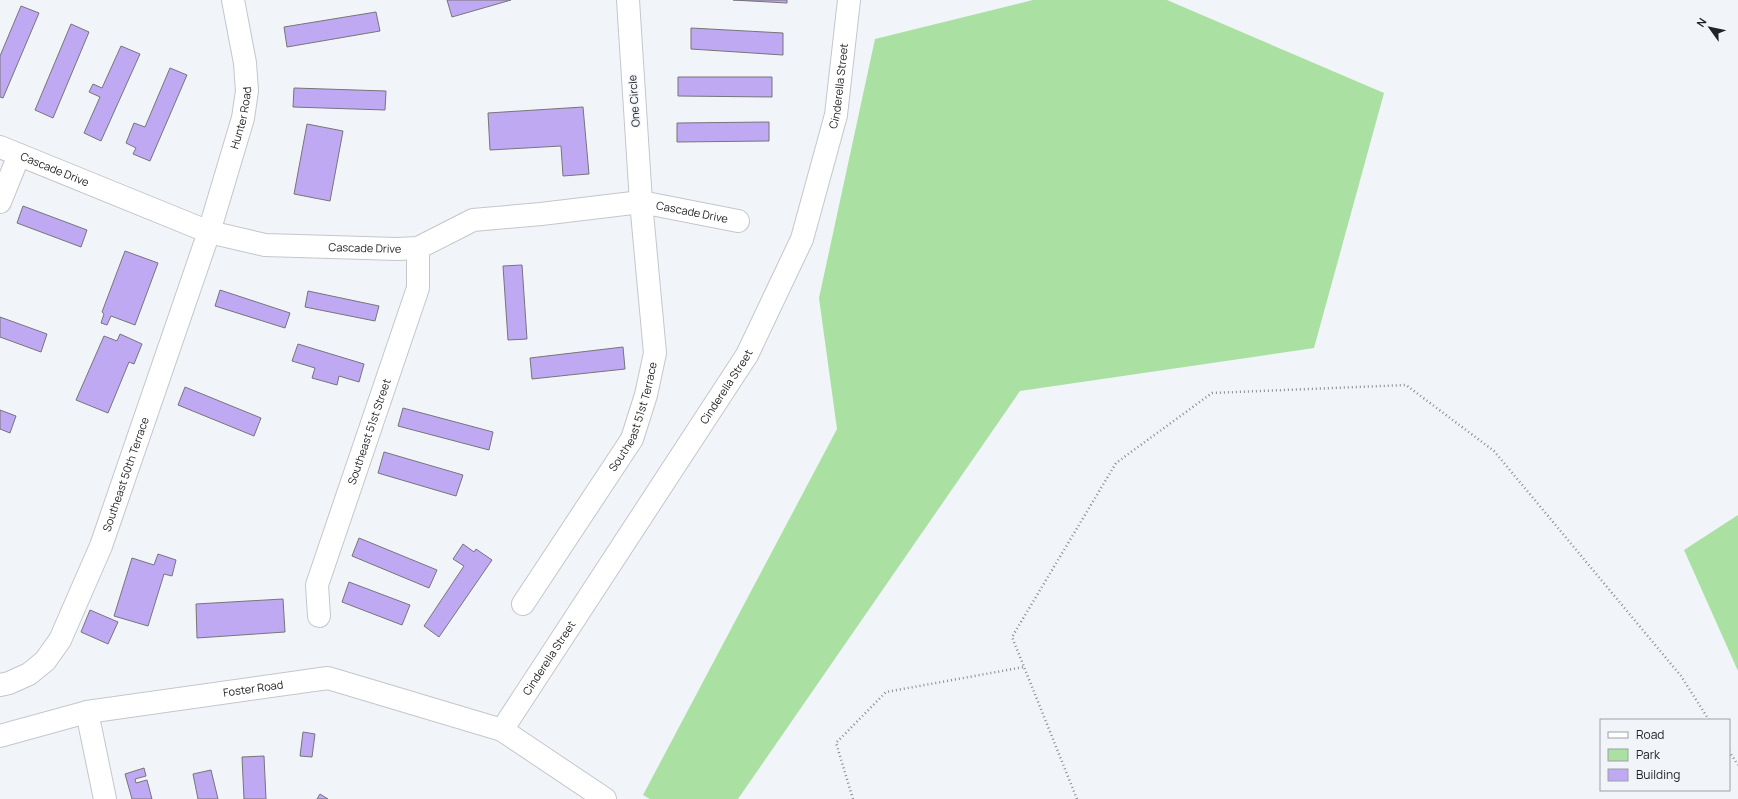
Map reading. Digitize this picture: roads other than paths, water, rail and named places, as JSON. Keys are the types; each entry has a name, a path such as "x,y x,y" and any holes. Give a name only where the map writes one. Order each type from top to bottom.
{"street":[{"name":"Hunter Road","path":"209,232 243,118 247,91 245,63 233,0"},
{"name":"One Circle","path":"628,0 641,202"},
{"name":"Cinderella Street","path":"502,730 747,355 802,239 836,115 849,0"},
{"name":"Cascade Drive","path":"9,151 209,232 265,245 397,250 418,248 473,220 541,214 641,202 738,221"},
{"path":"0,202 9,151"},
{"name":"Southeast 51st Terrace","path":"523,604 632,439 646,396 655,353 641,202"},
{"name":"Southeast 50th Terrace","path":"0,685 9,683 29,674 45,661 60,640 101,546 209,232"},
{"name":"Southeast 51st Street","path":"319,616 317,585 418,288 418,248"},
{"name":"Foster Road","path":"0,736 87,712 328,678 502,730 605,799"},
{"path":"87,712 105,799"}]}
